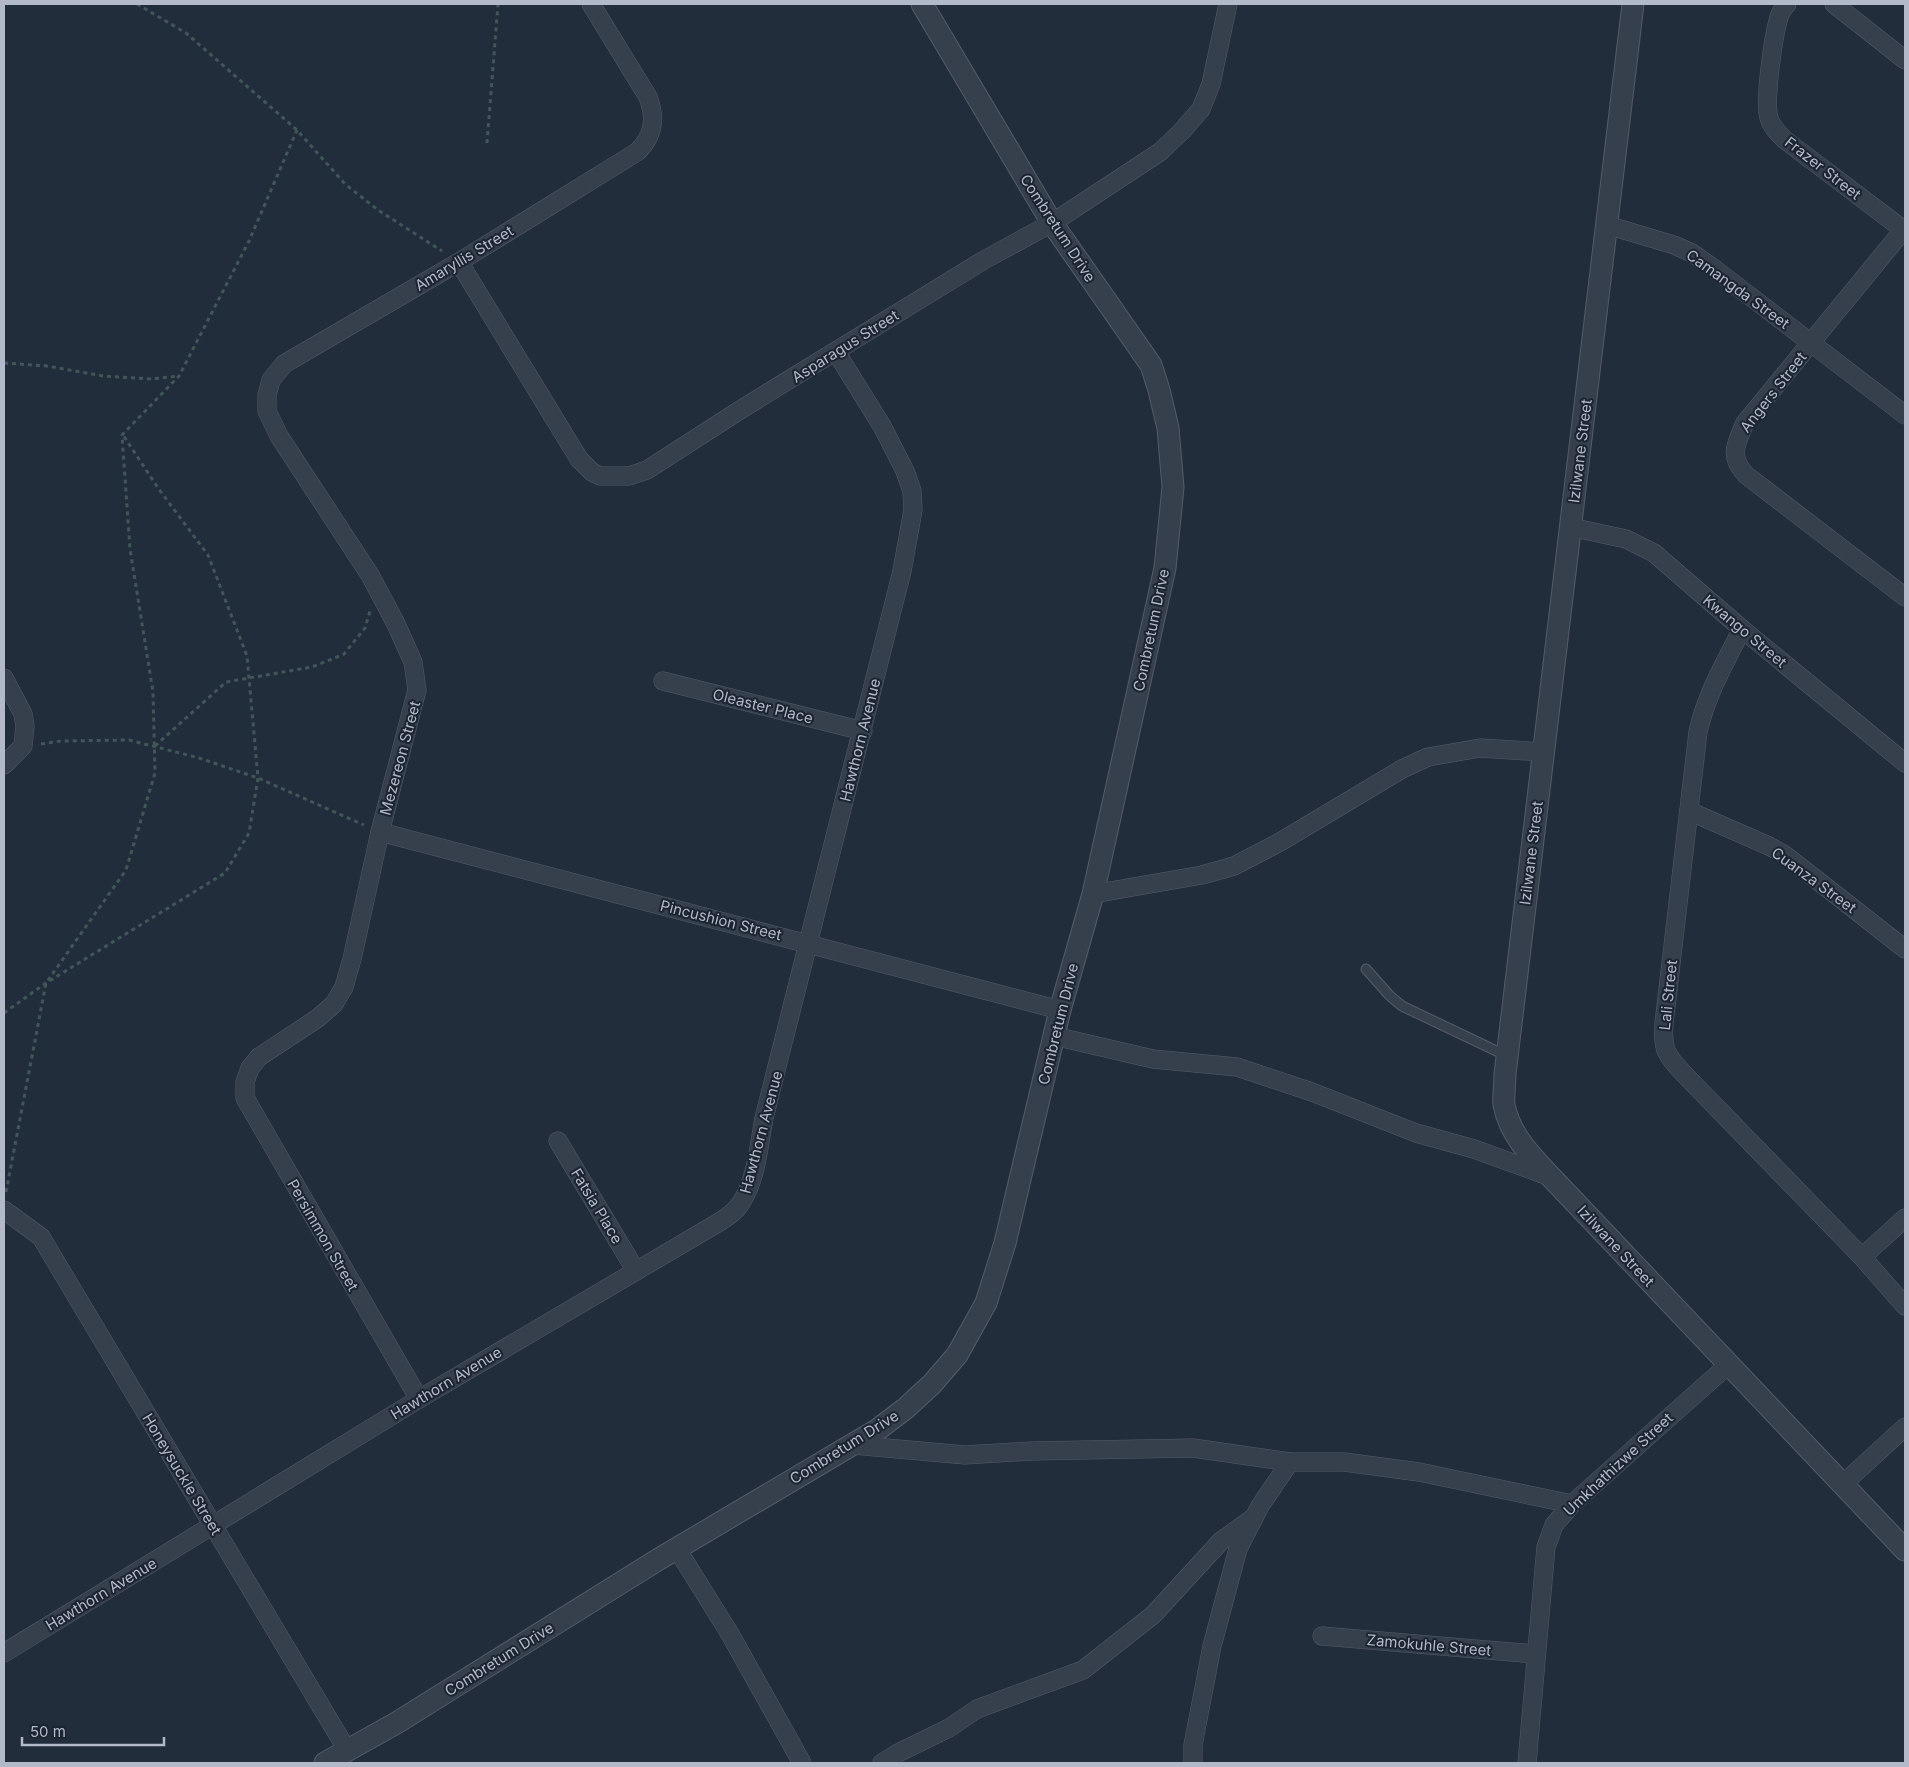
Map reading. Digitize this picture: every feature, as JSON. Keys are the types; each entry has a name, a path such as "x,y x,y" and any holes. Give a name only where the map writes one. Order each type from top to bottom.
{"street":[{"name":"Amaryllis Street","path":"271,380 284,364 459,262 644,146 652,130 652,108 648,97 591,4"},
{"name":"Combretum Drive","path":"325,1763 398,1722 676,1549 877,1430 906,1408 932,1384 958,1355 986,1303 1005,1243 1060,1010 1092,894 1165,568 1174,487 1168,428 1151,365 1052,223 922,4"},
{"name":"Asparagus Street","path":"459,262 579,459 592,472 600,476 629,476 647,470 740,410 984,260 1052,223 1160,152 1201,109 1211,84 1228,4"},
{"name":"Izilwane Street","path":"1633,4 1507,1056 1504,1105 1511,1126 1522,1145 1550,1177 1905,1550"},
{"name":"Frazer Street","path":"1787,4 1778,20 1769,83 1767,107 1769,119 1775,130 1785,140 1905,230"},
{"path":"1834,4 1905,60"},
{"name":"Camangda Street","path":"1607,225 1674,245 1692,253 1905,414"},
{"name":"Angers Street","path":"1905,230 1745,423 1736,444 1735,455 1738,466 1746,475 1905,597"},
{"name":"Hawthorn Avenue","path":"5,1649 213,1526 419,1399 716,1224 729,1216 742,1202 749,1186 764,1118 863,731 902,571 913,510 912,491 904,471 882,426 836,352"},
{"name":"Mezereon Street","path":"250,1068 259,1057 318,1018 334,1004 344,988 380,832 417,690 413,662 370,574 279,436 267,411 267,395 271,380"},
{"name":"Kwango Street","path":"1570,527 1626,540 1654,552 1742,630 1905,763"},
{"name":"Lali Street","path":"1742,630 1702,711 1698,732 1664,1023 1664,1048 1670,1060 1862,1258 1905,1306"},
{"path":"4,678 23,714 25,726 24,746 4,765"},
{"name":"Oleaster Place","path":"664,681 863,731"},
{"path":"1092,894 1202,875 1234,866 1280,842 1394,774 1428,756 1480,748 1544,752"},
{"name":"Cuanza Street","path":"1688,811 1769,846 1784,855 1905,949"},
{"name":"Pincushion Street","path":"380,832 810,943 1060,1010"},
{"path":"1054,1036 1153,1059 1237,1067 1312,1092 1416,1133 1474,1149 1550,1177"},
{"name":"Persimmon Street","path":"250,1068 245,1082 245,1098 252,1114 419,1399"},
{"name":"Fatsia Place","path":"558,1140 636,1271"},
{"name":"Honeysuckle Street","path":"5,1203 41,1237 347,1750"},
{"path":"1862,1258 1905,1218"},
{"name":"Umkhathizwe Street","path":"1527,1763 1546,1546 1554,1525 1572,1504 1728,1364"},
{"path":"1843,1484 1905,1427"},
{"path":"852,1446 965,1455 1032,1451 1193,1448 1290,1462 1344,1462 1419,1472 1572,1504"},
{"path":"1193,1763 1193,1745 1212,1646 1238,1549 1253,1518 1290,1462"},
{"path":"882,1763 949,1728 977,1709 1083,1670 1153,1615 1221,1541 1253,1518"},
{"path":"676,1549 730,1634 802,1763"},
{"name":"Zamokuhle Street","path":"1322,1636 1536,1654"}],"lane":[{"path":"1366,969 1390,996 1402,1006 1507,1056"}],"path":[{"path":"137,4 186,34 297,130 345,184 378,210 459,262"},
{"path":"487,143 498,4"},
{"path":"5,1203 46,983 126,870 155,773 153,692 130,550 122,435 179,376 249,241 297,130"},
{"path":"4,362 48,366 113,377 151,379 179,376"},
{"path":"4,1013 46,983 225,873 249,832 258,778 247,656 208,555 158,488 122,435"},
{"path":"154,746 226,682 312,667 344,654 365,628 372,604 370,574"},
{"path":"24,746 61,741 129,740 154,746 258,778 380,832"}]}
